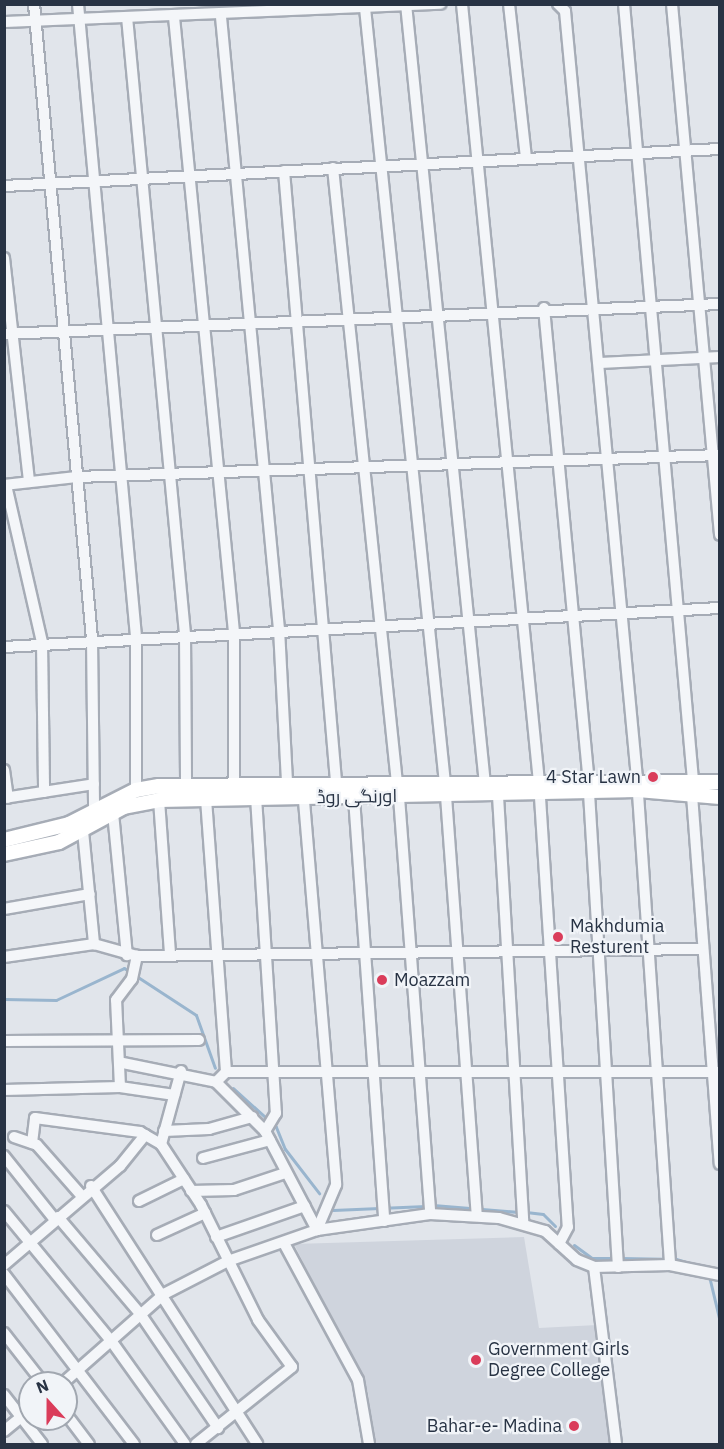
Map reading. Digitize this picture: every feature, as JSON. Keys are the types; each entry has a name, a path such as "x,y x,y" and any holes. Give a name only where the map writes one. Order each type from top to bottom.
{"main road":[{"name":"اورنگی روڈ","path":"4,854 84,831 113,813 159,800 255,797 304,791 336,781 398,790 446,790 498,796 540,788"},
{"name":"اورنگی روڈ","path":"4,840 69,824 136,790 186,785 287,782 304,791 354,798 398,790"},
{"name":"اورنگی روڈ","path":"692,788 720,782"},
{"name":"اورنگی روڈ","path":"446,790 485,784 540,788 638,784 692,788 720,797"}],"street":[{"path":"34,4 92,639 94,812"},
{"path":"78,4 104,326 136,637 136,790"},
{"path":"4,22 79,17 221,17 247,10 441,4"},
{"path":"462,4 540,788 568,1227 559,1244"},
{"path":"509,4 526,159"},
{"path":"558,4 565,11 638,784 670,1259"},
{"path":"624,4 678,611 692,788 701,949 716,1072 720,1164"},
{"path":"672,4 704,358 716,455 720,535"},
{"path":"406,6 485,784"},
{"path":"365,8 409,466 446,790 477,1209"},
{"path":"127,17 154,324 172,474 185,634 186,785"},
{"path":"174,17 234,632 234,783"},
{"path":"221,17 279,629 287,782"},
{"path":"4,186 720,149"},
{"path":"333,168 398,790 416,1075 429,1207"},
{"path":"284,171 336,781"},
{"path":"4,258 9,334 28,482"},
{"path":"9,334 104,326 594,306 720,304"},
{"path":"544,308 589,786 619,1260"},
{"path":"600,363 720,357"},
{"path":"44,792 42,642 5,485 77,477 454,466 716,455"},
{"path":"4,647 92,639 323,627 468,623 720,608"},
{"path":"4,770 6,798 94,784"},
{"path":"304,791 317,953 323,1075 336,1185 317,1230"},
{"path":"498,796 523,1214"},
{"path":"203,1158 268,1132 276,1113 255,797"},
{"path":"354,798 371,1074 384,1213"},
{"path":"206,799 226,1072"},
{"path":"159,800 170,954"},
{"path":"113,813 133,958 132,980 116,1000 123,1063 120,1087"},
{"path":"84,831 94,944"},
{"path":"4,909 90,894"},
{"path":"4,957 94,944 133,958 170,954 701,949"},
{"path":"4,1041 198,1040"},
{"path":"123,1063 181,1071 216,1082 268,1132 285,1173 317,1230"},
{"path":"161,1144 181,1071"},
{"path":"216,1082 226,1072 274,1075 466,1075 716,1072"},
{"path":"4,1090 120,1087 174,1095"},
{"path":"164,1131 209,1129 252,1117"},
{"path":"32,1143 35,1118 145,1135 161,1144 205,1214 258,1320 292,1367 239,1412 196,1444"},
{"path":"4,1265 91,1186 120,1166 145,1135"},
{"path":"14,1137 32,1143 81,1195"},
{"path":"4,1156 141,1316 218,1428"},
{"path":"191,1191 234,1190 285,1173"},
{"path":"139,1202 184,1179"},
{"path":"91,1186 239,1412 257,1444"},
{"path":"216,1237 304,1206"},
{"path":"77,1371 163,1295 228,1261 285,1245 317,1230 384,1213 429,1207 523,1214 559,1244 594,1267 619,1260 670,1259 720,1275"},
{"path":"4,1211 112,1342 185,1444"},
{"path":"157,1235 205,1214"},
{"path":"285,1245 358,1380 369,1444"},
{"path":"594,1267 616,1444"},
{"path":"4,1274 79,1369 134,1444"},
{"path":"4,1333 34,1371"},
{"path":"4,1395 18,1407"},
{"path":"4,1431 18,1420"},
{"path":"78,1430 88,1444"}],"shaded area":[{"name":"Government Girls Degree College","path":"524,1237 539,1328 597,1325 610,1444 373,1444 368,1392 294,1244"}],"waterway":[{"path":"4,999 56,1000 124,968 196,1015 215,1068"},
{"path":"233,1088 276,1127 285,1149 319,1193"},
{"path":"433,1205 519,1212"},
{"path":"333,1210 426,1206"},
{"path":"526,1212 543,1214 555,1226"},
{"path":"574,1245 592,1258 613,1258"},
{"path":"620,1258 676,1259 699,1266"},
{"path":"709,1276 720,1322"}],"place":[{"name":"4 Star Lawn","path":"653,777"},
{"name":"Makhdumia Resturent","path":"558,937"},
{"name":"Moazzam","path":"382,980"},
{"name":"Government Girls Degree College","path":"476,1360"},
{"name":"Bahar-e- Madina","path":"574,1426"}]}
